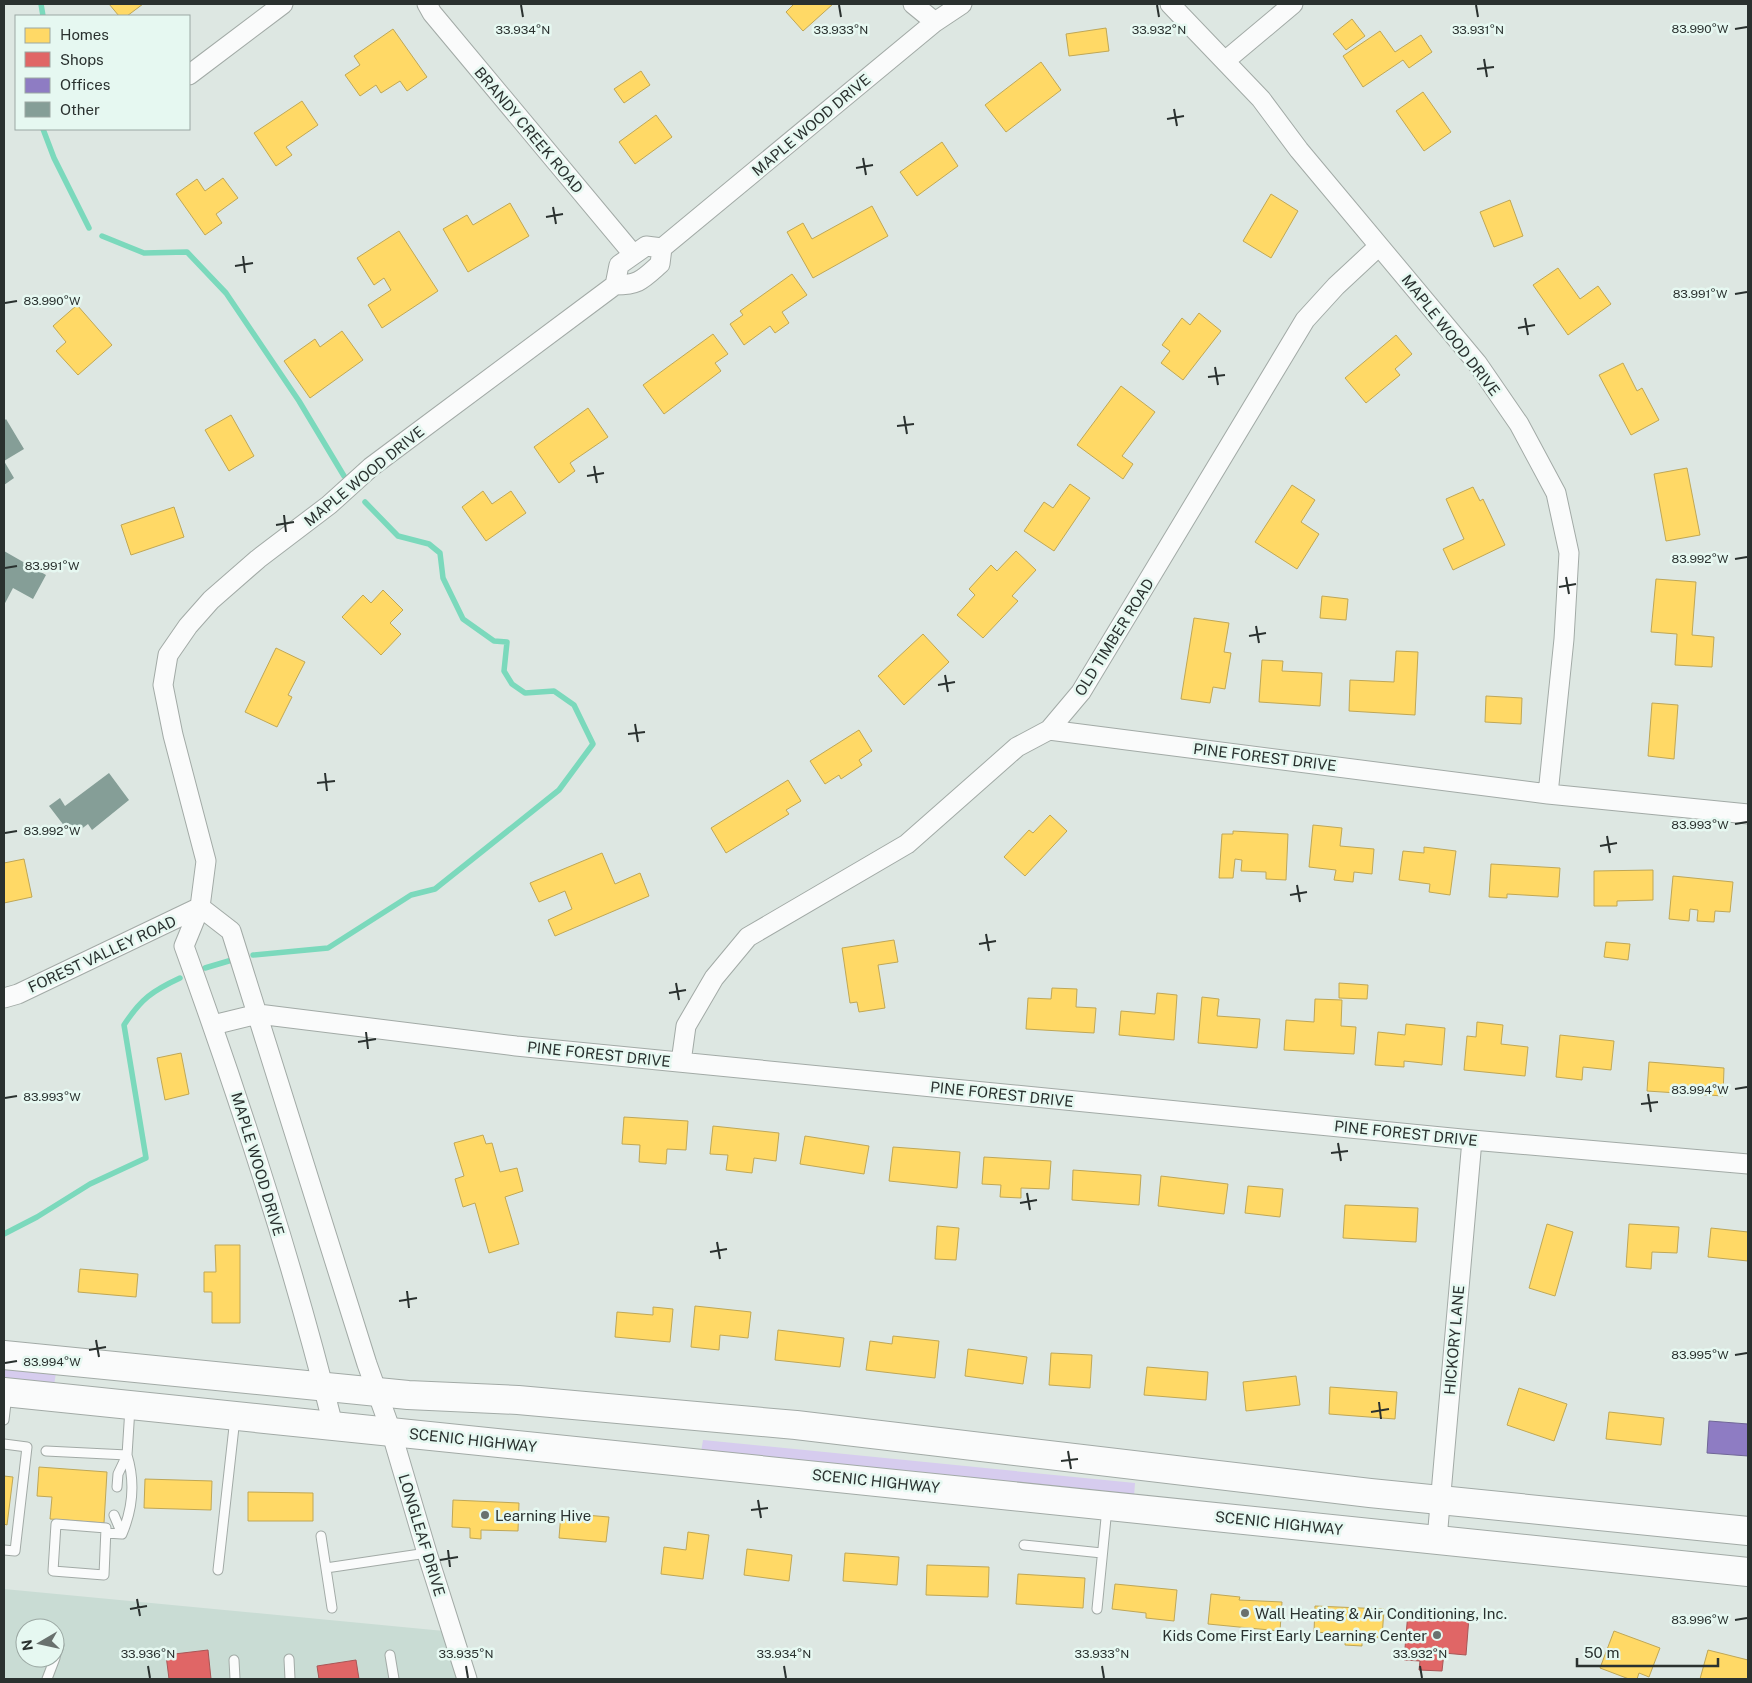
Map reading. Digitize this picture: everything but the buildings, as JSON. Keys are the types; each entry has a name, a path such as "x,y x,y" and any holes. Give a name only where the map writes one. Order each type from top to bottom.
{"highway":[{"path":"4,1355 377,1391 518,1400 796,1425 1440,1501 1748,1531"},
{"name":"SCENIC HIGHWAY","path":"5,1392 1748,1572"}],"street":[{"path":"190,75 283,4"},
{"name":"BRANDY CREEK ROAD","path":"427,4 432,13 632,254"},
{"path":"913,4 927,18 935,22"},
{"name":"MAPLE WOOD DRIVE","path":"333,1425 324,1386 285,1252 213,1026 184,946 200,907 206,861 177,754 163,685 168,655 188,626 211,600 258,559 328,505 371,467 615,285 634,285 649,274 660,264 662,248 935,22 962,4"},
{"name":"MAPLE WOOD DRIVE","path":"1170,4 1261,99 1299,150 1477,363 1520,424 1556,494 1569,553 1564,639 1548,794"},
{"path":"1224,61 1293,4"},
{"path":"615,285 619,265 632,254 646,246 662,248"},
{"name":"OLD TIMBER ROAD","path":"681,1062 686,1026 714,978 748,937 907,844 1017,748 1050,730 1081,692 1305,320 1336,286 1379,246"},
{"name":"PINE FOREST DRIVE","path":"1050,730 1548,794 1748,814"},
{"path":"200,907 231,931 377,1391"},
{"name":"FOREST VALLEY ROAD","path":"4,998 18,994 200,907"},
{"path":"213,1026 258,1014"},
{"name":"PINE FOREST DRIVE","path":"258,1014 516,1046 1472,1140 1748,1164"},
{"name":"HICKORY LANE","path":"1437,1539 1472,1140"},
{"name":"LONGLEAF DRIVE","path":"377,1391 391,1431 426,1553 468,1679"}],"lane":[{"path":"4,1420 5,1392"},
{"path":"122,1534 129,1518 133,1476 127,1455 130,1404"},
{"path":"218,1570 235,1415"},
{"path":"4,1444 27,1447 15,1551 4,1550"},
{"path":"46,1451 127,1455"},
{"path":"117,1487 118,1474 127,1455"},
{"path":"1096,1609 1107,1506"},
{"path":"114,1515 122,1534"},
{"path":"56,1524 106,1528 106,1533 104,1575 53,1571 56,1524"},
{"path":"106,1533 122,1534"},
{"path":"321,1536 332,1608"},
{"path":"1024,1545 1102,1553"},
{"path":"326,1568 426,1553"},
{"path":"390,1654 394,1679"},
{"path":"289,1659 290,1679"},
{"path":"234,1660 235,1679"}],"shaded area":[{"path":"4,1367 56,1373 54,1385 4,1380"},
{"path":"703,1440 1135,1483 1134,1496 701,1452"},
{"path":"4,1589 444,1631 460,1679 4,1679"}],"waterway":[{"path":"41,4 43,15"},
{"path":"43,130 54,158 89,228"},
{"path":"102,236 144,253 187,252 226,293 299,401 344,476"},
{"path":"253,955 328,948 411,895 435,889 559,790 593,744 574,705 554,691 525,693 512,684 504,671 507,642 494,641 463,619 443,578 440,553 429,544 398,536 365,502"},
{"path":"205,968 232,960"},
{"path":"4,1234 37,1217 90,1184 146,1158 124,1025 142,1002 162,987 180,978"}],"place":[{"name":"Learning Hive","path":"485,1515"},
{"name":"Wall Heating & Air Conditioning, Inc.","path":"1245,1613"},
{"name":"Kids Come First Early Learning Center","path":"1437,1635"}]}
